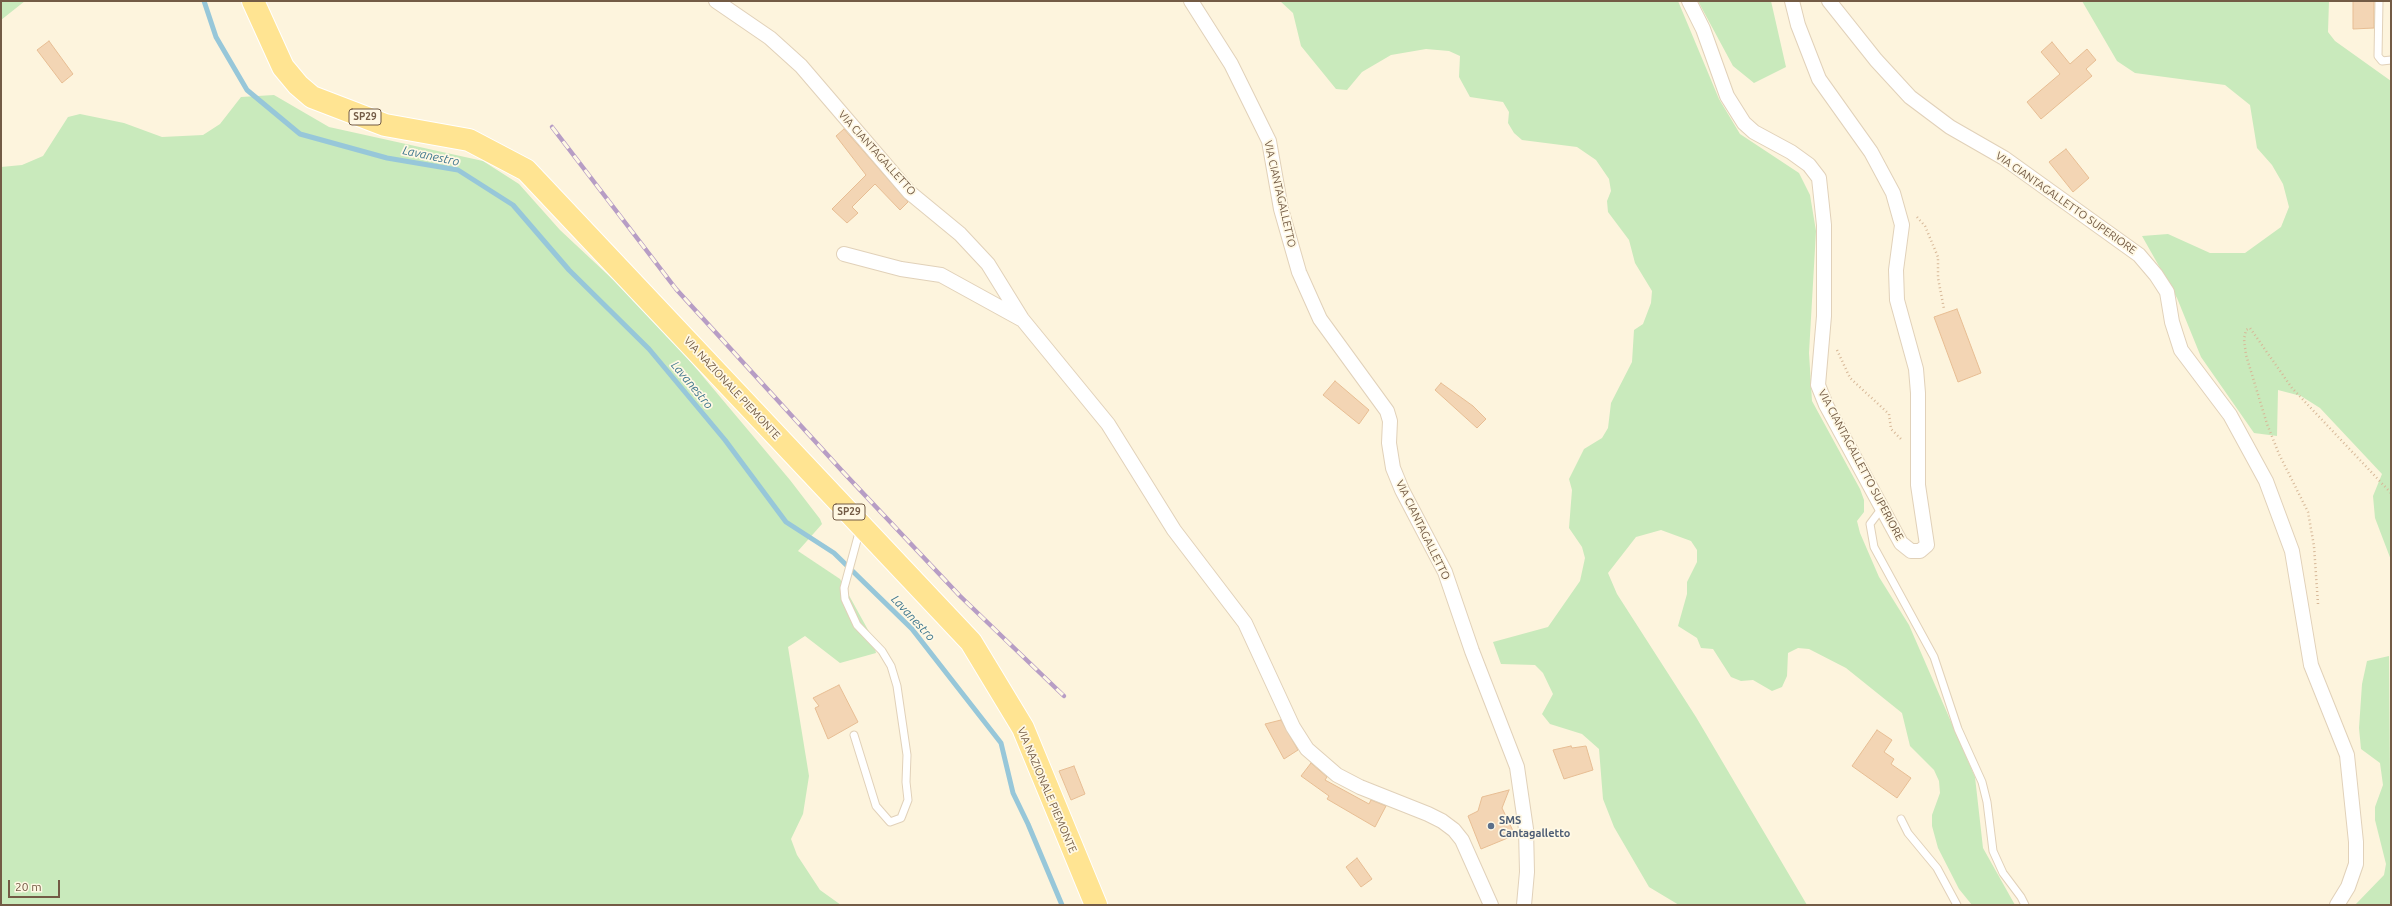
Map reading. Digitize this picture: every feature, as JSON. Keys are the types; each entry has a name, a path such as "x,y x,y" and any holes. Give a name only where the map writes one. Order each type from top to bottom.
{"main road":[{"name":"VIA NAZIONALE PIEMONTE","path":"253,1 283,67 298,85 312,97 385,125 469,140 526,170 859,532 971,642 1023,728 1096,905"}],"street":[{"name":"VIA CIANTAGALLETTO","path":"716,1 770,38 801,66 909,192 960,234 988,264 1022,319 1108,424 1174,530 1245,623 1293,727 1307,749 1337,775 1360,787 1428,814 1442,821 1454,830 1462,840 1491,905"},
{"name":"VIA CIANTAGALLETTO","path":"1191,1 1231,64 1269,141 1281,209 1297,265 1320,318 1387,411 1390,421 1390,443 1393,468 1402,490 1445,572 1472,651 1517,767 1526,830 1527,872 1524,905"},
{"name":"VIA CIANTAGALLETTO SUPERIORE","path":"1689,1 1703,29 1727,96 1744,123 1754,132 1791,152 1809,165 1818,178 1822,204 1824,246 1824,316 1818,385 1826,405 1882,508 1906,548 1915,552 1927,545 1918,485 1919,462 1916,369 1897,300 1896,270 1902,225 1895,199 1871,152 1819,79 1798,25 1792,1"},
{"name":"VIA CIANTAGALLETTO SUPERIORE","path":"1829,1 1876,60 1910,97 1950,127 2004,158 2139,255 2156,275 2167,292 2172,322 2181,350 2234,421 2266,481 2292,551 2311,665 2348,755 2356,842 2356,864 2348,887 2337,905"},
{"name":"VIA CIANTAGALLETTO","path":"844,254 901,269 941,276 1022,319"}],"lane":[{"path":"2379,1 2378,56 2382,61 2391,60"},
{"path":"1882,508 1870,524 1874,547 1934,657 1958,729 1982,782 1987,802 1993,852 2003,873 2021,897 2025,905"},
{"path":"854,735 876,806 890,822 901,818 908,800 906,782 907,755 898,686 892,666 882,651 857,625 845,599 846,581 859,532"},
{"path":"1901,819 1912,839 1937,868 1957,905"}],"path":[{"path":"1915,215 1925,226 1938,257 1940,293 1944,309"},
{"path":"2318,606 2314,546 2308,512 2279,454 2267,424 2246,355 2244,339 2246,330 2250,328 2292,388 2391,493"},
{"path":"1821,341 1838,350 1850,378 1889,414 1891,429 1919,462"}],"green space":[{"path":"1,1 25,1 1,20"},
{"path":"1280,1 1678,1 1719,99 1740,134 1799,173 1810,195 1816,231 1809,353 1812,401 1860,489 1864,500 1864,512 1857,521 1860,533 1879,577 1909,625 1975,777 1983,848 2015,905 1972,905 1959,889 1938,848 1932,826 1932,815 1940,793 1939,781 1934,770 1910,746 1902,713 1846,668 1809,649 1798,648 1788,653 1787,676 1782,687 1772,691 1753,680 1741,681 1731,677 1713,649 1701,648 1697,638 1678,626 1687,594 1687,582 1697,562 1697,550 1691,541 1661,530 1636,537 1608,573 1617,594 1696,717 1807,905 1679,905 1649,887 1614,827 1603,799 1599,749 1582,734 1550,724 1542,714 1553,694 1543,673 1535,665 1501,664 1493,642 1548,627 1580,581 1585,558 1582,547 1569,528 1572,490 1569,479 1584,449 1602,438 1608,428 1611,403 1632,362 1634,330 1643,324 1651,303 1652,291 1635,263 1629,240 1608,212 1607,201 1611,191 1609,179 1596,160 1577,147 1522,140 1514,133 1508,123 1509,112 1503,102 1470,97 1459,77 1460,56 1449,51 1426,49 1391,55 1362,72 1347,90 1336,89 1301,46 1293,13"},
{"path":"1698,1 1771,1 1786,67 1754,83 1733,66"},
{"path":"2082,1 2329,1 2328,32 2335,41 2391,81 2391,560 2375,518 2373,496 2382,474 2320,408 2301,396 2278,390 2277,436 2254,433 2201,357 2177,298 2142,236 2168,234 2210,253 2245,253 2281,227 2289,207 2283,184 2272,165 2257,148 2250,105 2225,85 2135,73 2117,61"},
{"path":"274,95 329,127 483,161 519,184 560,230 653,317 790,480 820,519 822,524 798,551 840,579 873,639 876,653 840,663 805,636 788,647 809,776 803,814 791,839 797,855 820,890 841,905 1,905 1,167 22,165 43,156 68,117 80,114 124,123 162,137 203,135 220,124 241,97"},
{"path":"2389,656 2391,905 2355,905 2384,875 2386,864 2375,820 2375,807 2383,785 2380,763 2361,749 2359,728 2362,684 2367,661"}],"building":[{"path":"2353,1 2374,1 2374,28 2353,29"},
{"path":"49,41 73,74 62,83 37,50"},
{"path":"2052,42 2070,64 2087,49 2096,60 2086,69 2092,76 2041,119 2027,102 2060,74 2041,52"},
{"path":"844,129 908,202 900,210 875,184 852,207 858,213 847,223 832,209 866,175 836,136"},
{"path":"2066,149 2089,178 2073,192 2049,162"},
{"path":"1957,309 1981,373 1958,382 1934,317"},
{"path":"1335,381 1369,410 1359,424 1323,395"},
{"path":"1441,383 1473,406 1486,419 1477,428 1435,390"},
{"path":"839,685 858,722 828,739 815,708 819,706 813,698"},
{"path":"1281,720 1298,750 1284,759 1265,724"},
{"path":"1877,730 1892,740 1884,752 1894,759 1891,764 1911,778 1897,798 1852,766"},
{"path":"1571,746 1572,748 1586,746 1593,770 1564,779 1553,750"},
{"path":"1311,763 1327,777 1325,780 1369,804 1371,800 1386,806 1375,827 1327,799 1329,796 1301,776"},
{"path":"1074,766 1085,794 1071,800 1059,771"},
{"name":"SMS Cantagalletto","path":"1509,790 1502,808 1515,835 1481,849 1468,816 1478,811 1482,797"},
{"path":"1357,858 1372,879 1361,887 1346,867"}],"waterway":[{"name":"Lavanestro","path":"204,1 216,37 247,90 300,134 387,158 458,170 513,205 569,270 649,349 725,440 786,522 834,553 912,629 1001,743 1013,793 1028,824 1062,905"}],"railway":[{"path":"552,127 676,289 844,473 960,596 1064,696"}],"place":[{"name":"SMS Cantagalletto","path":"1491,826"}]}
